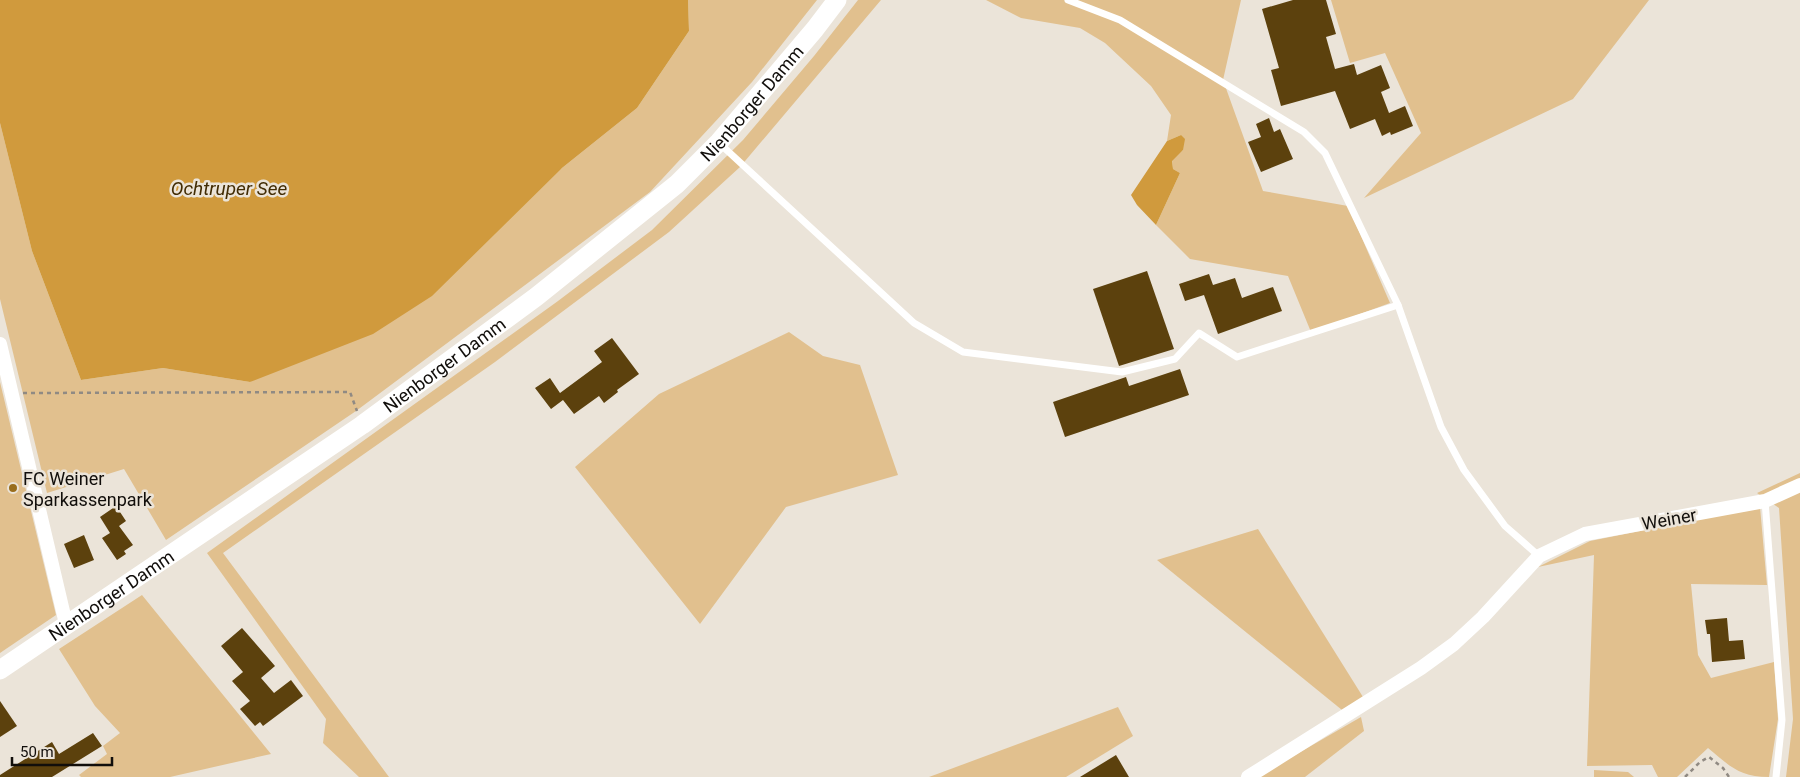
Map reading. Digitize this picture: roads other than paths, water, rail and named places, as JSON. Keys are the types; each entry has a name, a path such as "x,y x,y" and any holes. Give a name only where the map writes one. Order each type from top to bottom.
{"main road":[{"name":"Nienborger Damm","path":"0,670 362,425 536,297 676,184 719,142 815,29 837,0"}],"street":[{"path":"0,344 66,624"},
{"name":"Weiner","path":"1539,556 1585,534 1765,501 1800,485"},
{"path":"1248,777 1421,668 1454,644 1483,617 1539,556"}],"lane":[{"path":"1068,0 1120,20 1304,132 1325,153 1398,305 1441,427 1464,470 1505,526 1539,556"},
{"path":"719,142 914,322 963,352 1122,372 1175,359 1199,333 1238,357 1398,305"},
{"path":"1765,501 1782,720 1776,777"}],"water":[{"name":"Ochtruper See","path":"0,0 688,0 689,31 637,108 562,168 432,296 373,334 250,382 163,368 81,380 32,251 0,123"},
{"path":"1181,135 1185,139 1183,150 1172,161 1173,169 1180,173 1156,225 1137,205 1131,195 1167,141"}],"place":[{"name":"FC Weiner Sparkassenpark","path":"13,488"}]}
